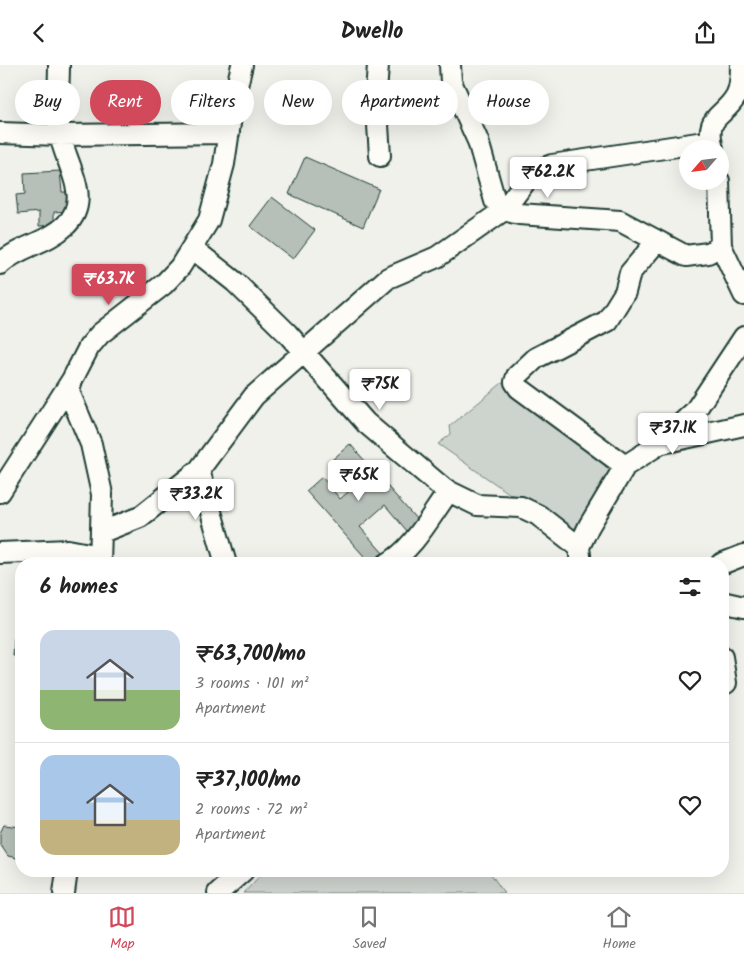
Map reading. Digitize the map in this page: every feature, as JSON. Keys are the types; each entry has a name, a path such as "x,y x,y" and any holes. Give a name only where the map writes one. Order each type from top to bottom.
{"street":[{"path":"0,264 8,256 54,235 65,226 77,211 76,180 60,135 59,65"},
{"path":"0,492 72,380 89,347 100,334 164,284 180,267 209,220 242,65"},
{"path":"378,65 376,94 380,156"},
{"path":"450,65 450,82 478,141 495,201 504,210 519,214 620,221 686,256 708,253 721,247"},
{"path":"712,140 711,126 717,115 737,95 741,65"},
{"path":"0,133 60,135 229,133"},
{"path":"102,532 140,517 199,470 254,397 303,351 388,278 437,257 504,210 525,182 539,170 552,165 679,149"},
{"path":"719,190 721,247 744,295"},
{"path":"625,466 519,388 515,382 517,376 536,358 607,321 625,292 630,273 657,241"},
{"path":"192,248 235,282 303,351 366,423 411,462 449,491 477,505 521,507 538,515 580,555 589,526 625,466 658,445 695,411 744,337"},
{"path":"72,380 69,392 91,444 102,494 100,557"},
{"path":"658,445 744,425"},
{"path":"199,470 224,557"},
{"path":"397,557 411,543 449,491"},
{"path":"0,553 68,550 90,557"},
{"path":"729,561 744,555"},
{"path":"729,604 744,607"},
{"path":"64,893 66,877"},
{"path":"218,893 236,877"}],"shaded area":[{"path":"502,383 576,437 614,477 577,541 438,444 451,434 450,426"},
{"path":"259,877 493,877 504,893 244,893"}],"building":[{"path":"305,157 379,189 363,227 289,194"},
{"path":"60,171 62,192 69,192 71,211 54,212 54,225 39,226 39,212 18,214 16,195 25,194 24,173"},
{"path":"272,197 315,230 293,259 250,226"},
{"path":"350,444 418,521 407,531 385,505 360,527 383,553 379,557 365,557 306,491 322,477 340,499 355,486 332,460"},
{"path":"14,639 15,639 15,656 13,656"},
{"path":"4,825 15,826 15,858 8,856 0,844 0,833"}]}
